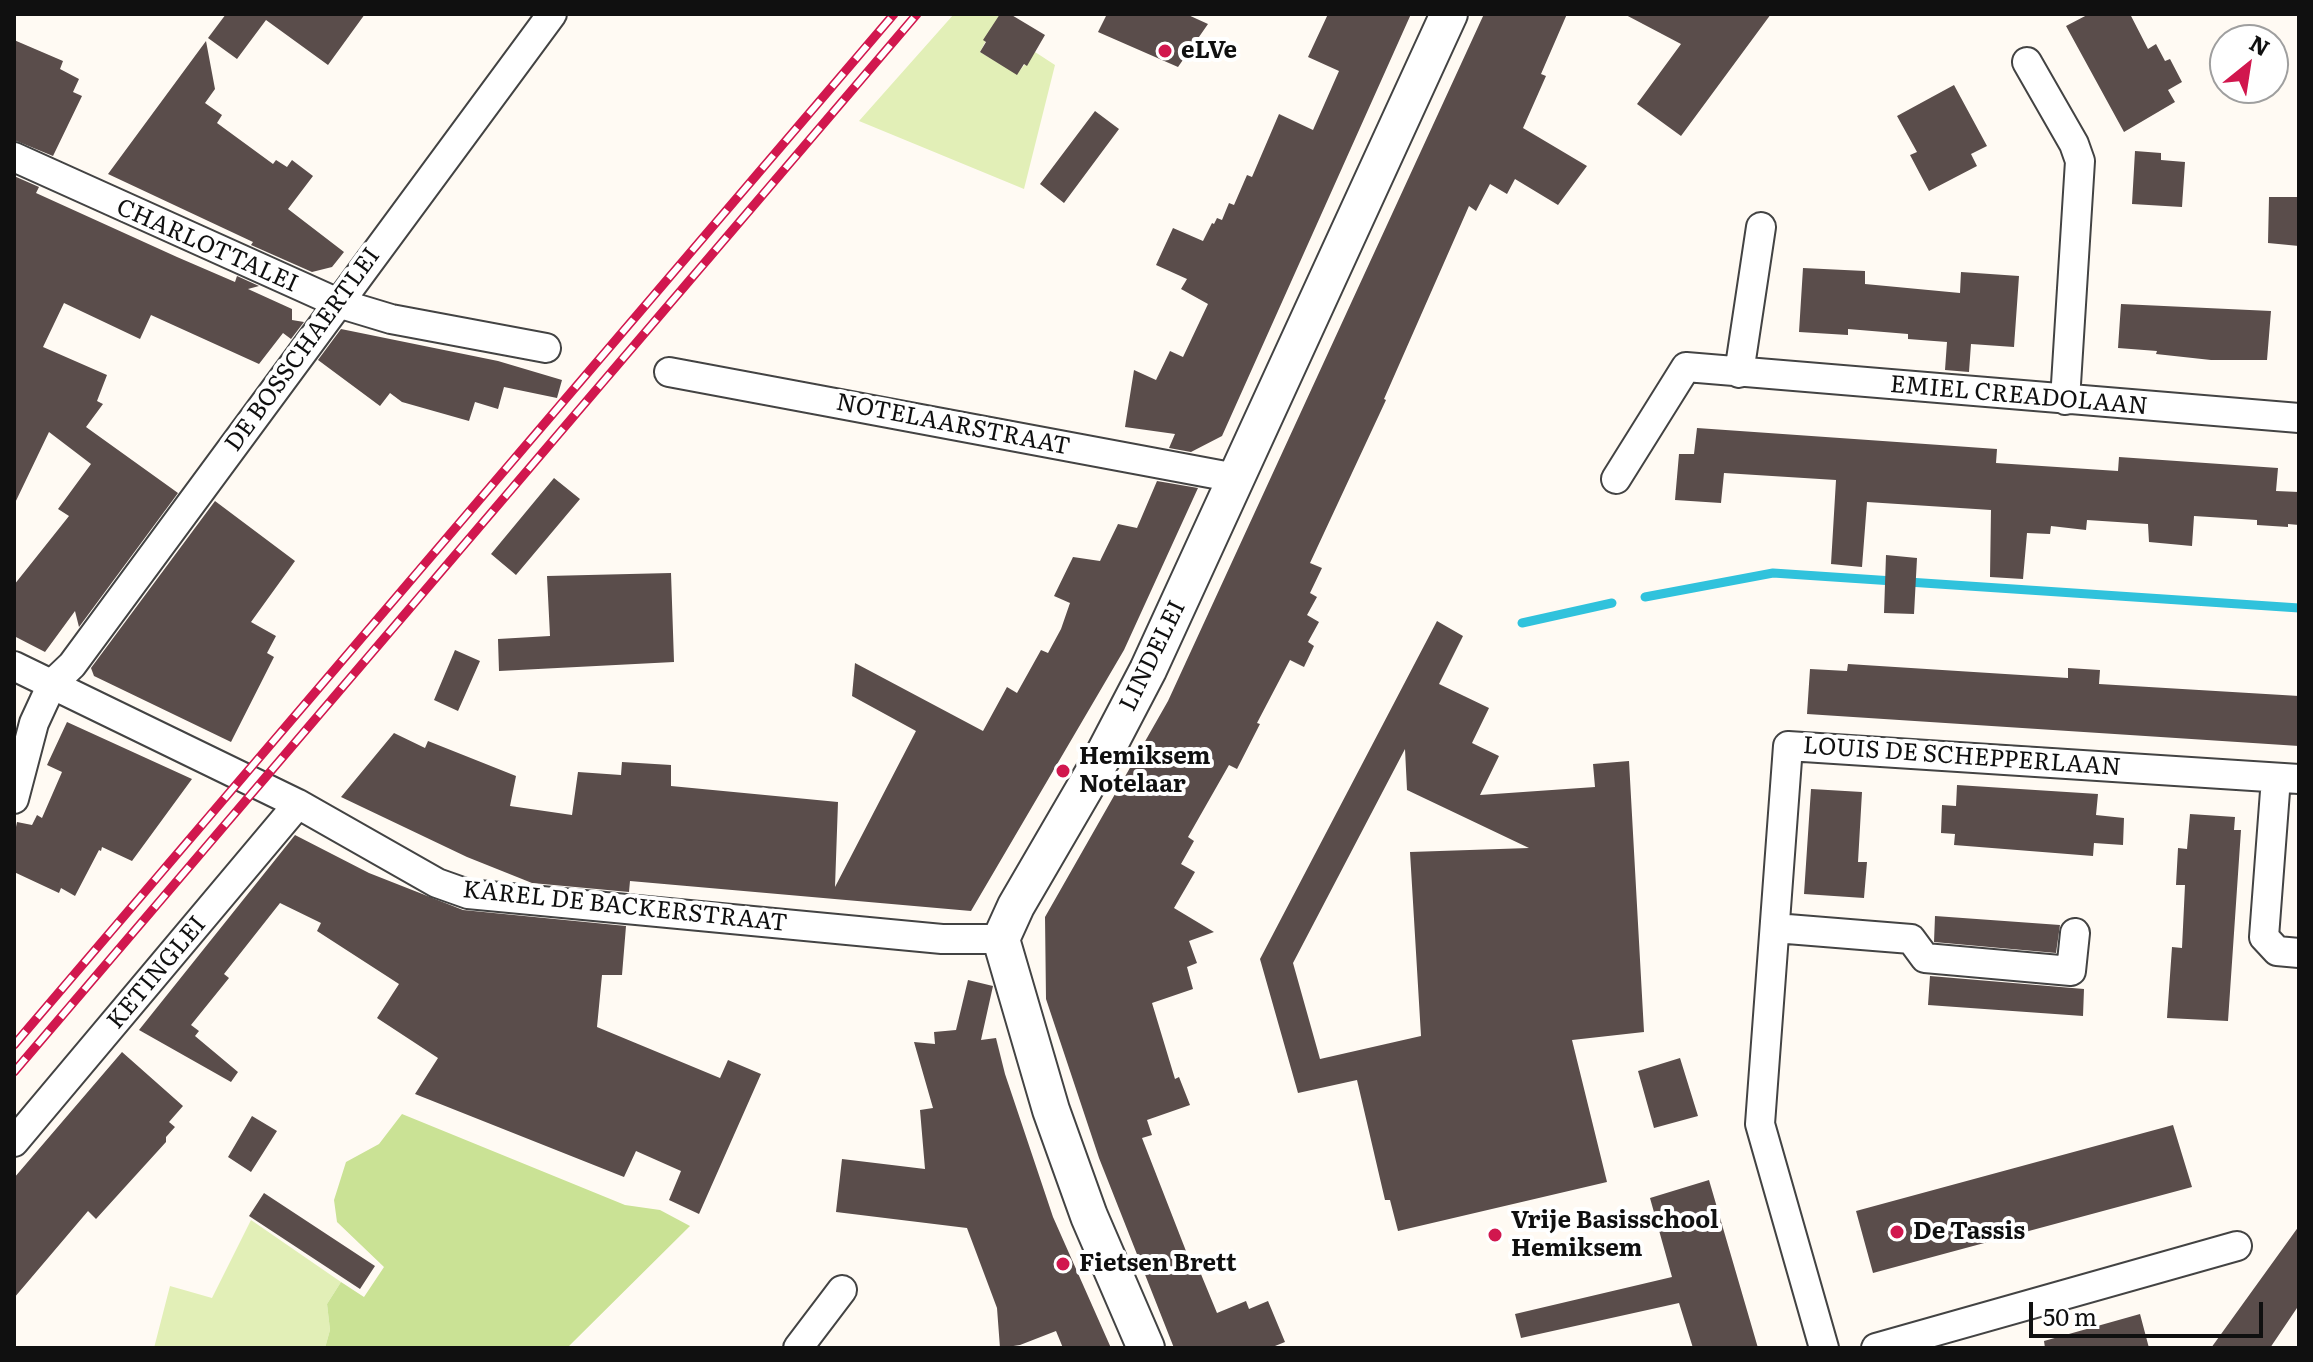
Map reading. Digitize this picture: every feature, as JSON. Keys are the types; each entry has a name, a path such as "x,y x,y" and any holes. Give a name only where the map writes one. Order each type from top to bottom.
{"street":[{"name":"DE BOSSCHAERTLEI","path":"14,799 34,723 52,684 72,665 552,14"},
{"name":"LINDELEI","path":"1001,939 1016,906 1101,760 1148,670 1449,14"},
{"path":"2027,62 2074,144 2080,161 2065,400"},
{"name":"CHARLOTTALEI","path":"14,157 338,303 391,319 546,348"},
{"path":"1739,373 1761,227"},
{"name":"EMIEL CREADOLAAN","path":"1616,479 1686,367 2299,418"},
{"name":"NOTELAARSTRAAT","path":"669,372 1236,478"},
{"name":"KAREL DE BACKERSTRAAT","path":"14,666 298,804 437,883 468,894 942,939 1001,939"},
{"name":"LOUIS DE SCHEPPERLAAN","path":"1824,1348 1760,1124 1788,746 2288,779 2264,937 2277,951 2299,953"},
{"name":"KETINGLEI","path":"14,1142 298,804"},
{"path":"1775,928 1911,939 1925,958 2071,971 2075,933"},
{"path":"1001,939 1055,1124 1089,1216 1146,1348"},
{"path":"1876,1348 2237,1246"},
{"path":"798,1348 842,1290"}],"green space":[{"path":"954,14 1000,14 980,52 1017,74 1035,52 1055,65 1024,189 859,121"},
{"path":"402,1114 625,1205 660,1210 690,1226 567,1348 325,1348 330,1330 327,1304 341,1282 364,1297 384,1267 337,1222 334,1200 346,1162 379,1144"},
{"path":"251,1220 341,1282 327,1304 330,1330 325,1348 154,1348 170,1286 212,1298"}],"building":[{"path":"226,14 365,14 328,65 266,20 237,59 208,38"},
{"path":"1000,14 1010,14 1045,35 1027,66 1024,64 1017,75 980,52 986,42 983,40"},
{"name":"eLVe","path":"1107,14 1186,14 1208,24 1178,67 1098,32"},
{"path":"1328,14 1411,14 1222,436 1191,452 1169,448 1175,434 1125,427 1134,370 1156,380 1170,351 1183,357 1208,304 1181,289 1187,279 1156,265 1173,228 1203,241 1212,223 1217,218 1222,220 1229,203 1234,205 1247,175 1252,177 1279,114 1313,130 1339,71 1308,57"},
{"path":"1484,14 1567,14 1541,74 1546,76 1523,128 1587,166 1558,205 1515,179 1507,194 1490,184 1476,211 1469,206 1386,400 1310,563 1322,568 1310,593 1317,597 1307,615 1319,622 1308,642 1314,646 1304,667 1290,660 1237,769 1229,765 1188,837 1194,841 1181,864 1195,872 1174,908 1214,932 1189,941 1197,963 1187,967 1193,989 1152,1003 1175,1079 1179,1077 1190,1105 1147,1120 1152,1135 1142,1138 1193,1269 1198,1267 1217,1313 1246,1301 1249,1309 1268,1301 1285,1342 1270,1348 1174,1348 1099,1158 1046,999 1045,917 1168,701"},
{"path":"1624,14 1771,14 1681,136 1637,104 1681,44"},
{"path":"2089,14 2130,14 2148,49 2156,44 2165,61 2170,59 2182,82 2168,90 2175,102 2124,132 2066,26"},
{"path":"14,40 63,61 60,69 79,79 73,92 82,96 53,156 14,140"},
{"path":"206,41 215,89 205,103 222,115 217,123 273,164 276,160 287,167 292,160 313,176 288,209 344,252 332,267 312,272 108,174"},
{"path":"1954,85 1987,146 1971,154 1977,166 1929,191 1910,155 1917,152 1897,116"},
{"path":"1095,111 1119,129 1064,203 1040,184"},
{"path":"2135,151 2161,153 2161,160 2185,162 2182,207 2132,204"},
{"path":"14,176 39,187 36,193 177,257 235,282 237,276 259,286 248,289 292,309 292,320 304,322 291,339 283,333 259,364 151,315 140,339 64,303 43,347 107,375 97,401 103,404 86,427 178,493 79,627 75,611 45,652 14,636 14,585 69,516 58,509 91,464 49,432 14,505"},
{"path":"2269,197 2299,197 2299,246 2268,243"},
{"path":"1803,268 1865,271 1865,284 1960,293 1961,272 2019,276 2014,347 1971,344 1969,372 1945,370 1947,342 1908,339 1908,334 1848,329 1848,335 1799,332"},
{"path":"2121,304 2271,311 2267,360 2211,360 2118,348"},
{"path":"341,329 498,361 562,380 557,398 504,387 498,409 475,402 469,421 402,402 390,393 380,406 318,360"},
{"path":"1697,428 1997,449 1996,463 2118,471 2119,457 2278,468 2276,491 2299,492 2299,525 2257,525 2257,520 2194,516 2192,546 2149,542 2148,524 2087,520 2086,530 2051,526 2050,534 2027,533 2023,579 1990,577 1991,510 1867,502 1862,567 1831,564 1836,480 1724,473 1721,503 1675,500 1679,454 1694,454"},
{"path":"554,478 580,499 516,575 491,554"},
{"path":"1157,481 1198,488 1124,650 971,911 630,881 629,892 532,883 467,857 341,797 394,733 425,748 428,741 516,776 510,806 572,815 578,772 621,775 622,762 671,765 671,786 838,802 835,887 916,731 852,696 855,663 983,731 1007,687 1017,693 1041,650 1048,653 1061,629 1070,603 1054,596 1073,557 1100,561 1118,524 1137,528"},
{"path":"215,501 295,561 251,622 276,636 267,653 274,657 231,742 94,676 91,668"},
{"path":"1886,555 1917,558 1914,614 1884,613"},
{"path":"671,573 674,662 499,671 498,639 550,636 547,576"},
{"path":"1437,621 1463,636 1439,684 1489,708 1472,743 1499,756 1480,795 1595,787 1593,764 1629,761 1644,1032 1572,1040 1607,1182 1398,1231 1390,1200 1385,1200 1357,1080 1298,1093 1260,959","holes":["1405,749 1407,790 1529,848 1410,852 1421,1036 1320,1059 1293,963"]},
{"path":"455,650 480,661 458,711 434,700"},
{"path":"1848,664 2068,678 2068,668 2100,670 2099,684 2299,696 2299,746 1807,714 1810,669 1847,671"},
{"path":"67,722 192,779 132,861 102,847 99,850 75,896 61,888 59,893 14,872 17,822 32,825 37,815 42,818 62,772 47,765"},
{"path":"1957,785 2098,794 2096,815 2124,818 2123,845 2094,843 2093,856 1954,845 1955,834 1941,833 1942,805 1956,806"},
{"path":"1811,789 1862,792 1858,862 1867,862 1864,898 1804,894"},
{"path":"2190,814 2235,817 2234,830 2241,830 2228,1021 2167,1018 2172,947 2182,948 2185,885 2176,885 2178,848 2187,849"},
{"path":"295,835 369,873 463,910 626,926 622,975 602,975 597,1027 720,1078 728,1060 761,1074 699,1214 669,1200 681,1171 636,1151 624,1177 415,1094 438,1058 377,1018 399,984 317,931 321,923 280,903 224,974 229,978 191,1025 199,1031 195,1036 238,1072 231,1082 139,1030"},
{"path":"1935,916 2060,925 2056,953 1934,942"},
{"path":"1930,976 2084,989 2083,1016 1928,1005"},
{"path":"968,980 993,986 981,1040 996,1038 1053,1217 1111,1348 1063,1348 1056,1331 1020,1345 1000,1348 997,1308 967,1228 836,1212 842,1159 925,1169 920,1110 933,1108 914,1042 935,1044 934,1032 956,1030"},
{"path":"122,1052 183,1106 169,1122 175,1127 166,1137 166,1142 96,1219 88,1211 14,1298 14,1178"},
{"path":"1680,1058 1698,1116 1654,1128 1638,1071"},
{"path":"252,1116 277,1131 251,1172 228,1157"},
{"path":"2173,1125 2192,1187 1873,1273 1856,1211"},
{"path":"1709,1180 1758,1348 1693,1348 1679,1303 1521,1338 1515,1314 1672,1277 1650,1198"},
{"path":"264,1193 375,1266 360,1289 249,1216"},
{"path":"2299,1226 2299,1305 2270,1348 2211,1348"},
{"path":"2140,1314 2149,1348 2045,1348 2044,1341"}],"waterway":[{"path":"1645,597 1773,573 2299,608"},
{"path":"1522,623 1612,603"}],"railway":[{"path":"14,1045 894,14"},
{"path":"14,1072 917,14"}],"place":[{"name":"eLVe","path":"1165,51"},
{"name":"Hemiksem Notelaar","path":"1063,771"},
{"name":"De Tassis","path":"1897,1232"},
{"name":"Vrije Basisschool Hemiksem","path":"1495,1235"},
{"name":"Fietsen Brett","path":"1063,1264"}]}
